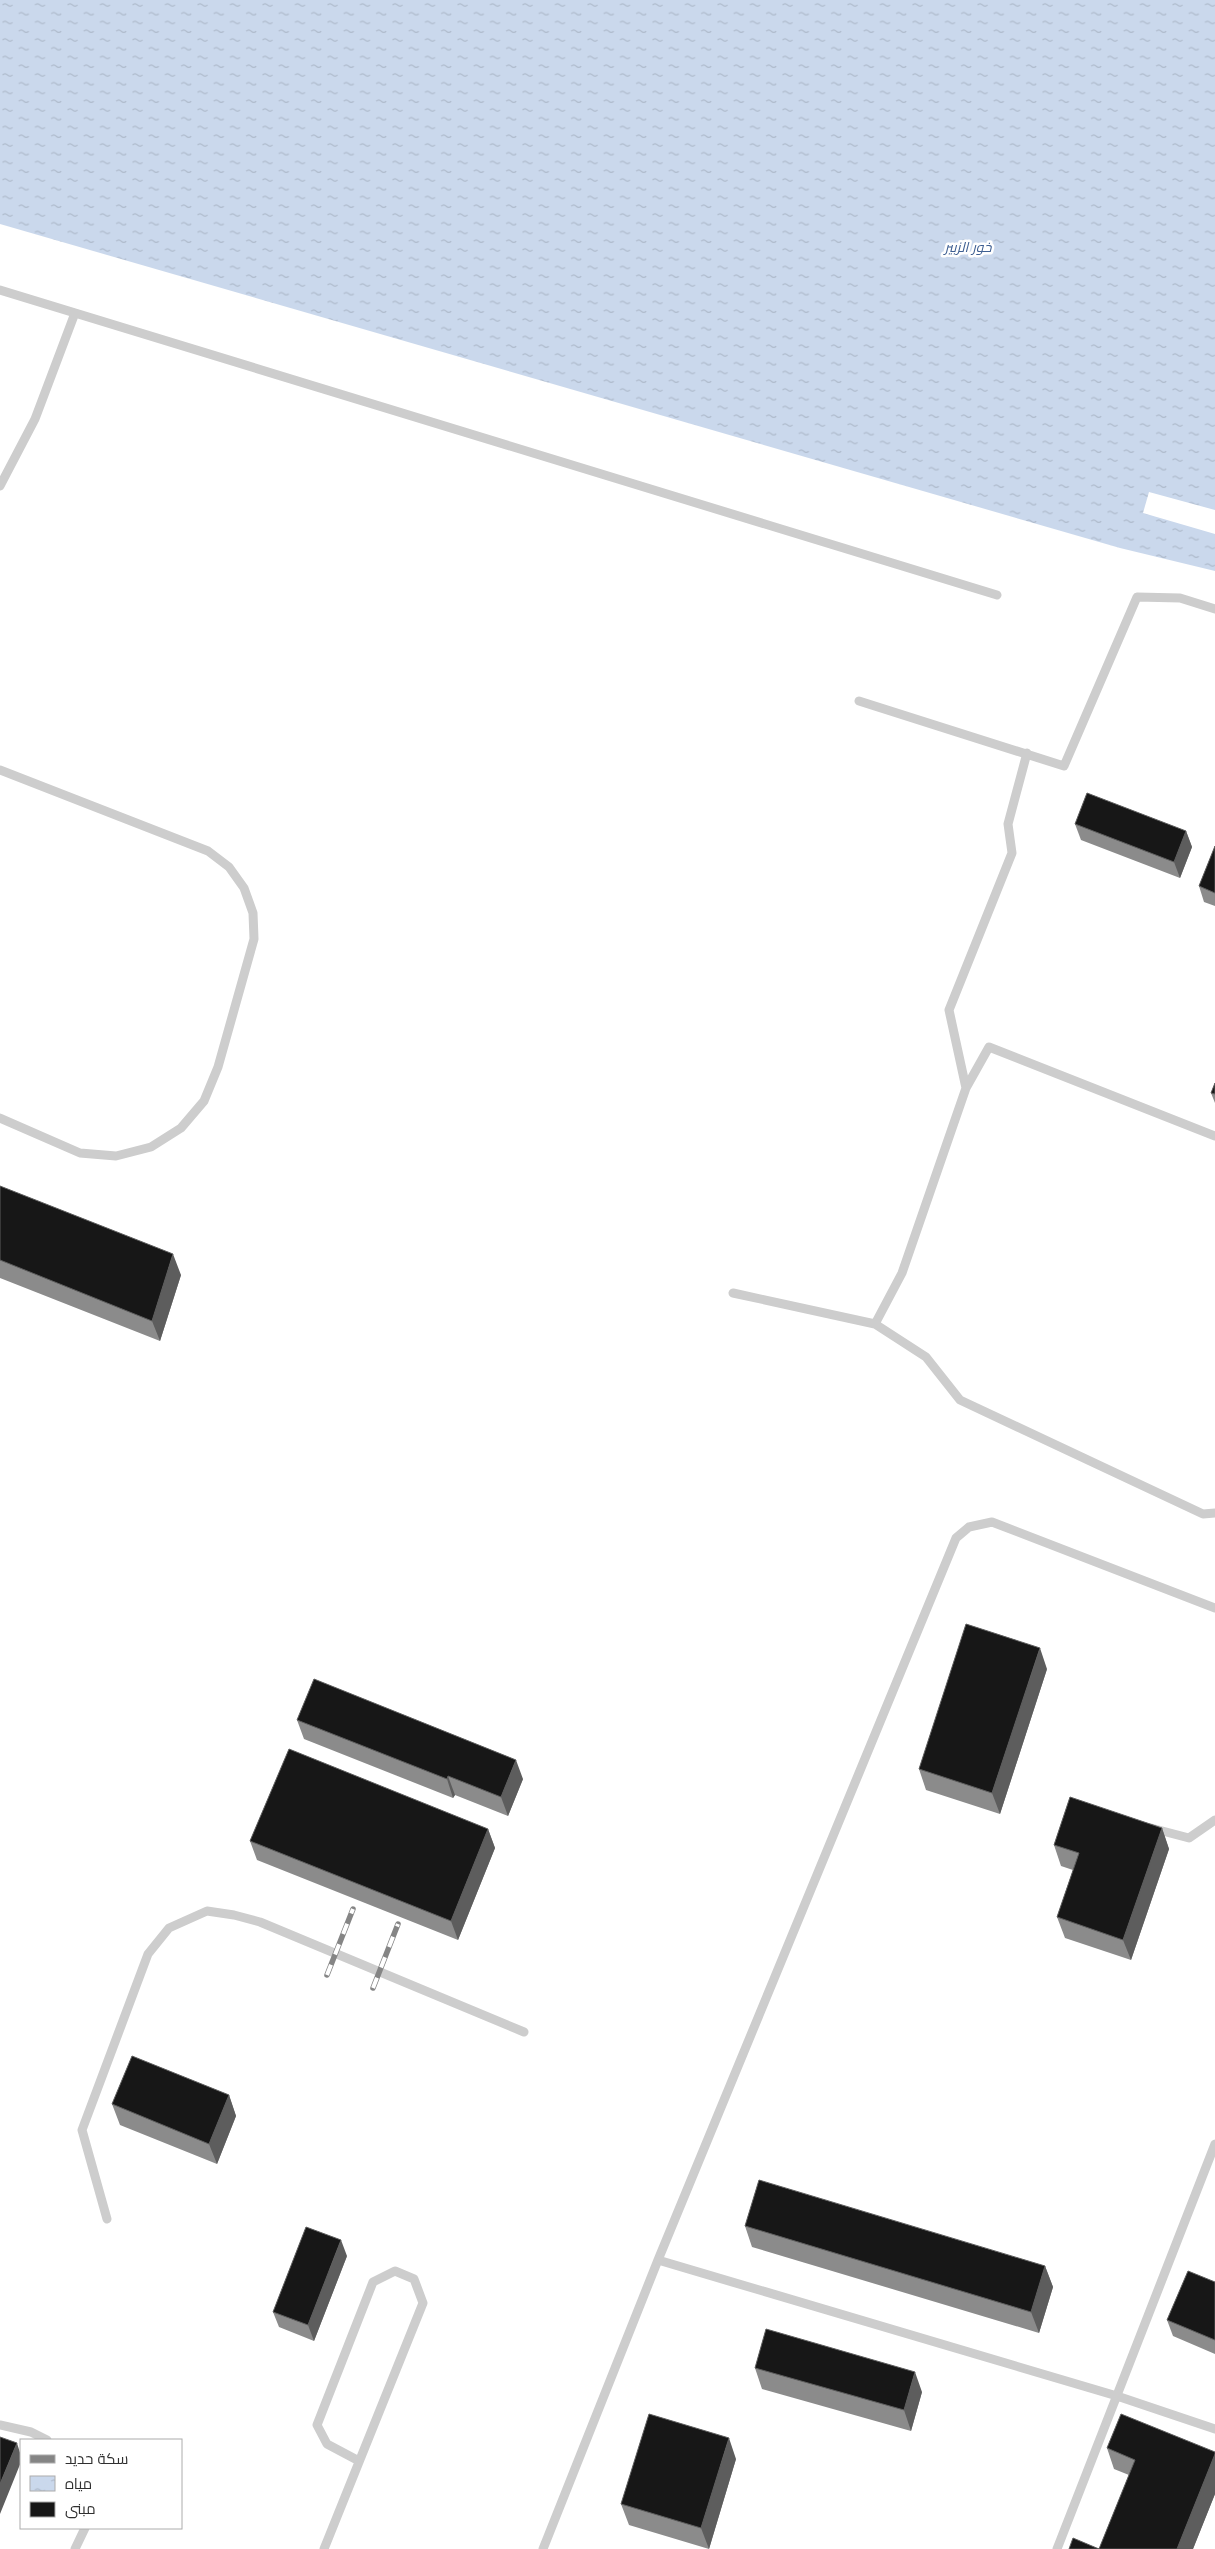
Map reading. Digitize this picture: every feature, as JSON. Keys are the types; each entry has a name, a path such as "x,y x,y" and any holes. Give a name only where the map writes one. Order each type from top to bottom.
{"lane":[{"path":"0,290 996,595"},
{"path":"0,486 35,419 75,313"},
{"path":"859,701 1064,766 1137,597 1180,598 1215,609"},
{"path":"966,1088 949,1010 1012,853 1008,824 1027,753"},
{"path":"0,770 208,851 229,867 244,888 253,913 254,939 218,1067 204,1101 181,1128 151,1147 116,1156 80,1153 0,1118"},
{"path":"875,1324 902,1273 966,1088 989,1047 1215,1136"},
{"path":"734,1293 875,1324 926,1357 960,1400 1203,1514 1215,1513"},
{"path":"543,2549 658,2260 956,1538 969,1526 992,1522 1215,1608"},
{"path":"1141,1825 1189,1838 1215,1820"},
{"path":"107,2219 82,2130 148,1954 169,1928 188,1918 207,1911 234,1915 260,1922 524,2032"},
{"path":"1057,2549 1215,2144"},
{"path":"658,2260 1117,2396 1215,2429"},
{"path":"324,2549 423,2303 414,2279 395,2271 373,2282 317,2425 327,2444 359,2461"},
{"path":"0,2424 31,2432 45,2439"},
{"path":"76,2549 85,2529"}],"water":[{"name":"خور الزبير","path":"0,0 1215,0 1215,571 1120,548 0,224"}],"pier":[{"path":"1149,492 1215,510 1215,534 1143,513"}],"building":[{"path":"1087,793 1186,831 1174,862 1075,824"},
{"path":"1215,846 1215,893 1199,886"},
{"path":"1215,1083 1215,1094 1211,1093"},
{"path":"0,1186 173,1254 152,1321 0,1260"},
{"path":"966,1624 1040,1648 992,1793 919,1769"},
{"path":"314,1679 516,1760 501,1797 448,1776 447,1779 297,1720"},
{"path":"289,1749 488,1829 451,1921 250,1841"},
{"path":"1070,1797 1162,1828 1123,1940 1057,1917 1079,1853 1054,1845"},
{"path":"132,2056 229,2095 209,2144 112,2104"},
{"path":"759,2180 1045,2266 1031,2312 745,2226"},
{"path":"306,2227 341,2240 308,2325 273,2312"},
{"path":"1188,2271 1215,2282 1215,2340 1167,2320"},
{"path":"766,2329 915,2372 904,2410 755,2368"},
{"path":"649,2414 729,2438 701,2528 621,2504"},
{"path":"1121,2414 1215,2452 1177,2549 1099,2549 1135,2460 1107,2448"},
{"path":"0,2437 17,2443 0,2484"},
{"path":"1073,2538 1099,2549 1069,2549"}],"railway":[{"path":"327,1975 353,1909"},
{"path":"373,1988 398,1924"}]}
